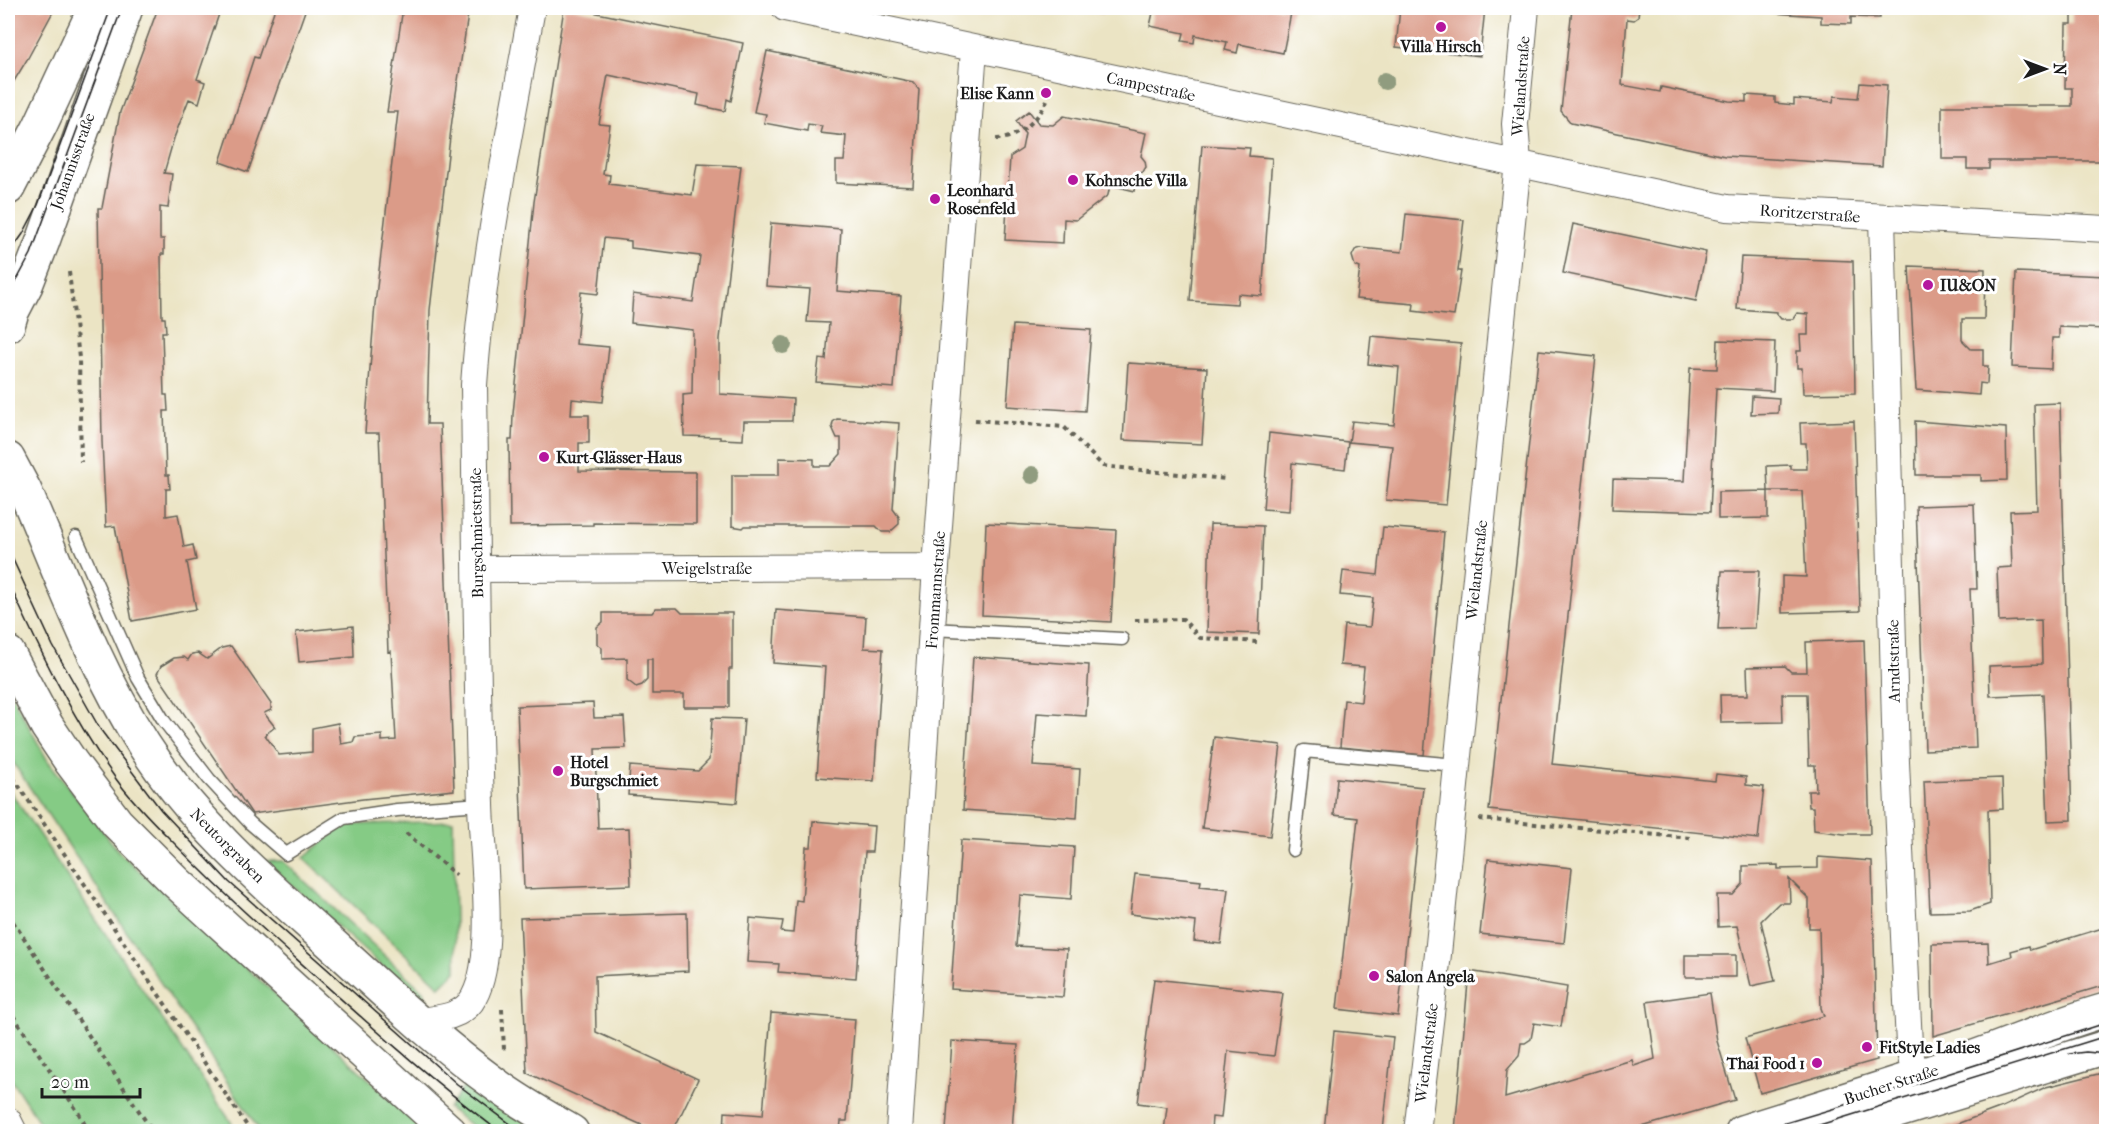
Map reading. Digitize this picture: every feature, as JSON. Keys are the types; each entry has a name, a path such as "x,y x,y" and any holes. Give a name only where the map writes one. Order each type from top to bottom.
{"main road":[{"path":"8,188 40,126 95,8"},
{"name":"Johannisstraße","path":"9,317 26,285 43,241 126,8"},
{"name":"Neutorgraben","path":"9,459 113,692 161,771 199,818 239,858 418,1021 495,1084 572,1131"},
{"path":"8,653 47,726 117,823 175,881 450,1131"},
{"name":"Bucher Straße","path":"1829,1131 1917,1091 2003,1046 2052,1026 2106,1010"},
{"name":"Bucher Straße","path":"1742,1131 2106,1047"}],"street":[{"name":"Burgschmietstraße","path":"418,1021 456,1014 470,1005 484,968 486,900 481,804 474,385 478,331 488,255 532,8"},
{"name":"Campestraße","path":"785,8 1518,162"},
{"name":"Wielandstraße","path":"1417,1131 1438,954 1518,162 1515,124 1526,8"},
{"name":"Frommannstraße","path":"898,1131 974,49"},
{"name":"Roritzerstraße","path":"1518,162 1727,208 2106,229"},
{"name":"Arndtstraße","path":"1882,218 1896,762 1909,1045 1917,1091"},
{"name":"Weigelstraße","path":"477,569 936,567"},
{"path":"8,1120 14,1131"}],"lane":[{"name":"Neutorgraben","path":"76,537 138,678 165,721 209,779 249,823 286,854 344,818 397,810 481,804"},
{"path":"932,628 1117,638"},
{"path":"1293,850 1304,752 1456,765"}],"path":[{"path":"968,139 1006,140 1030,124 1047,103 1054,66"},
{"path":"68,271 79,358 81,462"},
{"path":"947,418 1064,427 1102,466 1225,479"},
{"path":"1117,638 1128,620 1183,619 1200,638 1257,642"},
{"path":"8,757 11,775"},
{"path":"8,770 251,1131"},
{"path":"1451,816 1691,838"},
{"path":"403,831 486,900"},
{"path":"8,915 153,1131"},
{"path":"8,1008 78,1112 88,1131"}],"green space":[{"path":"8,689 48,761 120,853 426,1131 260,1131 8,755"},
{"path":"8,788 237,1131 45,1131 8,1075"},
{"path":"453,821 456,971 440,987 304,858 343,825"},
{"path":"265,861 283,861 425,993 426,1002 408,990"},
{"path":"468,1081 544,1131 479,1131 448,1108"}],"building":[{"path":"8,8 55,8 8,91"},
{"path":"158,8 221,8 197,79 205,82 199,103 189,99 164,173 172,174 168,208 160,207 160,239 164,239 164,254 161,254 162,318 165,318 166,332 162,332 164,395 167,395 168,411 164,411 166,475 169,475 170,489 166,489 166,516 178,514 184,547 193,545 196,560 187,562 196,609 132,621 115,526 106,527 102,441 98,208 102,208 120,112"},
{"path":"275,8 306,8 248,172 220,162 254,57 258,58"},
{"path":"403,8 469,8 452,120 430,310 427,424 440,424 454,790 252,814 157,674 161,666 174,658 184,657 188,660 192,654 198,653 207,659 222,648 231,646 271,704 271,710 264,713 275,727 265,735 279,755 312,752 312,728 338,723 341,744 353,742 355,737 382,735 382,741 396,740 391,651 388,652 379,433 365,433 375,304 398,112 387,112"},
{"path":"564,8 743,43 731,101 727,99 725,111 697,105 699,94 608,75 599,124 610,125 603,174 610,175 609,184 692,195 697,164 741,166 720,339 720,394 793,399 792,421 744,421 743,440 684,436 683,395 692,394 693,330 631,323 633,294 693,302 700,256 631,248 631,241 604,238 598,294 581,292 576,344 609,347 603,402 572,399 571,415 589,415 589,443 579,443 579,471 696,472 696,524 593,523 593,525 510,526 509,440 512,440 534,202"},
{"path":"1077,8 1104,8 1103,14"},
{"path":"1154,8 1292,8 1283,53 1239,44 1237,53 1225,50 1227,42 1195,35 1194,43 1182,41 1184,33 1150,26"},
{"name":"Villa Hirsch","path":"1400,8 1485,8 1480,56 1396,47"},
{"path":"1572,8 1639,8 1638,17 1634,20 1627,19 1622,85 1660,92 1661,87 1729,101 1746,102 1746,95 1775,97 1775,103 1794,105 1794,99 1833,102 1834,96 1858,98 1860,83 1887,85 1882,166 1725,156 1571,123 1561,111"},
{"path":"1774,8 1880,8 1880,18 1851,17 1851,24 1821,23 1821,16 1773,13"},
{"path":"2072,8 2102,8 2102,25 2106,25 2106,88 2101,88 2101,161 1989,161 1989,169 1967,169 1967,159 1942,159 1942,106 2072,106 2072,88 2065,88 2066,24 2072,24"},
{"path":"767,51 913,82 919,89 913,187 836,183 836,161 844,161 846,136 820,133 822,126 808,124 807,131 764,123 766,114 754,112"},
{"name":"Kohnsche Villa","path":"1029,111 1039,124 1053,125 1064,116 1146,133 1141,156 1146,167 1138,174 1135,191 1110,185 1108,195 1076,220 1064,219 1063,243 1005,240 1010,157 1022,149 1025,134 1016,121"},
{"path":"1202,145 1250,148 1249,156 1272,158 1262,296 1238,294 1237,304 1190,301"},
{"path":"1406,214 1464,220 1458,271 1461,271 1454,316 1413,311 1414,304 1356,299 1360,268 1355,266 1352,256 1355,250 1361,248 1402,252"},
{"path":"771,223 841,229 837,291 901,296 894,388 816,382 819,359 826,360 829,323 807,322 810,289 766,286"},
{"path":"1573,224 1706,252 1696,301 1563,273"},
{"path":"1741,257 1853,261 1855,393 1803,394 1802,368 1797,368 1797,351 1801,351 1800,335 1808,335 1808,314 1797,313 1793,319 1781,319 1777,312 1737,309"},
{"path":"1909,266 1985,269 1984,319 1962,319 1962,340 1971,349 1983,349 1983,366 1988,366 1987,384 1980,383 1979,395 1916,390"},
{"path":"2016,272 2106,276 2106,329 2059,327 2059,338 2052,338 2051,369 2012,367"},
{"path":"1013,325 1091,330 1085,411 1007,406"},
{"path":"1371,336 1461,344 1446,505 1386,500 1392,446 1349,442 1352,421 1394,425 1399,367 1368,364"},
{"path":"1718,340 1775,342 1773,391 1716,388 1710,512 1612,509 1613,479 1684,481 1690,368 1717,369"},
{"path":"1539,350 1596,356 1552,764 1715,781 1716,774 1746,777 1746,785 1764,787 1758,839 1489,810"},
{"path":"1128,363 1207,368 1202,444 1123,440"},
{"path":"1752,396 1779,398 1778,413 1751,414"},
{"path":"2060,403 2072,820 2048,821 2043,694 1990,696 1989,666 2042,664 2041,620 1999,622 1997,568 2012,567 2010,511 2037,510 2034,404"},
{"path":"837,419 899,423 893,509 899,517 899,524 890,532 882,532 876,526 745,526 743,528 732,526 732,475 779,475 779,458 814,459 814,466 830,466 841,454 841,438 837,438 832,427 833,422"},
{"path":"1854,421 1860,611 1782,613 1782,576 1806,577 1802,491 1768,491 1767,466 1791,465 1791,469 1807,469 1806,443 1801,443 1800,423"},
{"path":"1915,421 2006,428 2007,480 1981,481 1981,475 1916,475"},
{"path":"1269,433 1348,442 1345,469 1292,463 1289,511 1263,509"},
{"path":"1768,491 1768,518 1718,519 1718,492"},
{"path":"1974,504 1977,589 1970,589 1976,748 1925,750 1916,506"},
{"path":"986,523 1116,530 1111,622 982,615"},
{"path":"1210,524 1263,526 1259,634 1207,632"},
{"path":"1383,527 1444,532 1424,755 1340,747 1344,700 1361,702 1364,667 1340,665 1344,625 1370,627 1373,598 1340,595 1343,571 1378,575"},
{"path":"1722,571 1759,571 1755,628 1718,629"},
{"path":"656,608 677,608 682,613 732,613 729,707 684,707 684,694 652,694 652,659 647,659 647,680 636,687 627,680 627,658 602,659 602,648 597,644 597,627 603,622 603,613 652,613"},
{"path":"776,610 866,617 864,648 883,649 874,781 817,777 825,667 773,663"},
{"path":"353,626 354,657 299,662 296,632"},
{"path":"1864,640 1870,834 1844,834 1814,830 1813,807 1809,807 1808,791 1816,791 1815,765 1809,765 1807,694 1782,694 1783,722 1721,723 1720,695 1748,695 1747,667 1785,666 1791,672 1807,672 1806,642"},
{"path":"973,657 1089,665 1086,716 1037,713 1033,766 1080,769 1077,818 963,810"},
{"path":"593,703 594,718 624,717 626,748 595,749 598,829 629,828 631,885 524,889 517,706"},
{"path":"712,718 744,719 737,803 628,795 630,766 698,771 709,760"},
{"path":"1214,737 1281,745 1270,836 1202,828"},
{"path":"1337,778 1423,787 1398,1016 1337,1009 1358,818 1334,815"},
{"path":"2002,778 2003,809 1988,810 1990,904 1970,911 1930,912 1924,781"},
{"path":"813,821 874,826 872,852 865,852 856,978 778,972 779,964 747,962 750,918 783,921 781,932 793,933 796,900 802,901 806,847 811,847"},
{"path":"961,840 1074,847 1071,899 1020,895 1016,946 1067,949 1063,997 951,989"},
{"path":"1818,857 1872,861 1877,1060 1760,1093 1745,1038 1824,1016 1821,1008 1819,928 1809,928 1809,899 1789,879 1790,903 1779,903 1761,921 1775,981 1751,986 1737,926 1718,927 1717,895 1733,895 1743,884 1743,866 1778,865 1778,869 1818,868"},
{"path":"1488,859 1572,868 1564,943 1480,934"},
{"path":"1135,874 1201,881 1200,886 1228,889 1221,944 1194,941 1196,922 1130,914"},
{"path":"687,913 688,971 595,976 596,1032 698,1079 673,1131 655,1131 527,1073 520,918"},
{"path":"2106,927 2106,985 1933,1036 1932,944 1988,943 1989,963 2012,956 2011,951 2029,946 2030,950"},
{"path":"1685,955 1736,955 1736,977 1685,977"},
{"path":"1469,971 1567,987 1561,1027 1534,1023 1531,1039 1521,1043 1519,1056 1507,1070 1505,1098 1632,1060 1634,1066 1655,1059 1647,1002 1710,993 1717,1041 1735,1100 1628,1131 1455,1131"},
{"path":"1154,979 1283,993 1274,1056 1228,1051 1221,1118 1212,1117 1211,1131 1164,1131 1167,1107 1138,1103"},
{"path":"771,1013 855,1019 847,1121 841,1121 840,1131 724,1131 725,1112 763,1115"},
{"path":"1334,1031 1393,1037 1383,1131 1324,1131"},
{"path":"952,1041 1018,1045 1012,1131 946,1131"},
{"path":"2106,1072 2106,1119 2102,1120 2104,1127 2088,1131 1938,1131 2002,1107 2046,1087"}],"tram line":[{"path":"8,255 23,234 38,205 111,8"},
{"path":"8,289 18,278 31,254 122,8"},
{"path":"8,549 53,646 100,729 161,810 229,882 457,1084 521,1132"},
{"path":"8,581 44,657 85,732 135,803 226,894 362,1018 416,1065 500,1132"},
{"path":"1755,1132 1916,1084 2106,1023"},
{"path":"1797,1132 2106,1036"},
{"path":"2069,1054 2086,1052 2106,1054"}],"place":[{"name":"Villa Hirsch","path":"1441,27"},
{"name":"Elise Kann","path":"1046,93"},
{"name":"Kohnsche Villa","path":"1073,180"},
{"name":"Leonhard Rosenfeld","path":"935,199"},
{"name":"IU&ON","path":"1928,285"},
{"name":"Kurt-Glässer-Haus","path":"544,457"},
{"name":"Hotel Burgschmiet","path":"558,771"},
{"name":"Salon Angela","path":"1374,976"},
{"name":"FitStyle Ladies","path":"1867,1047"},
{"name":"Thai Food 1","path":"1817,1063"}]}
